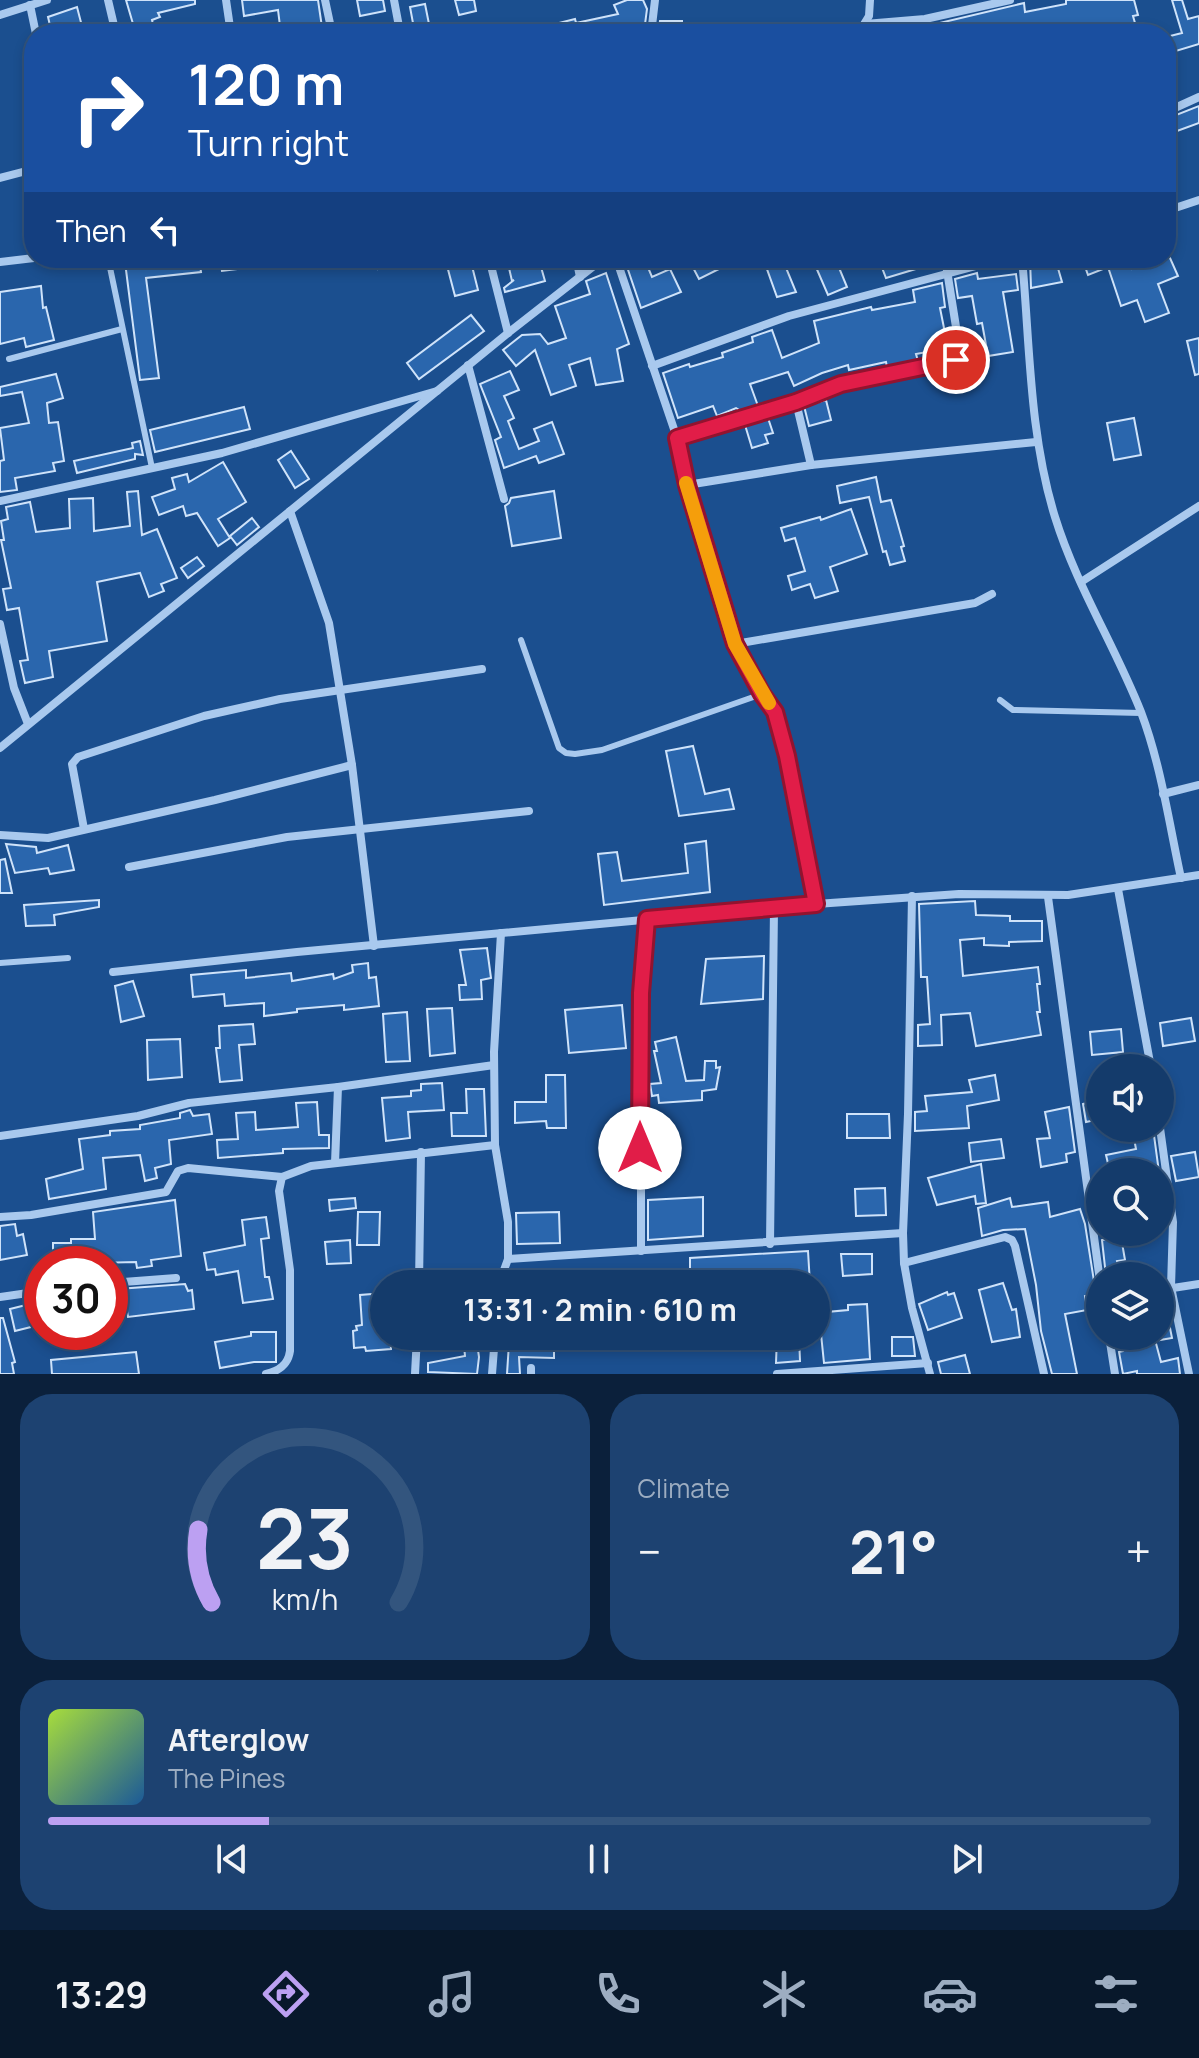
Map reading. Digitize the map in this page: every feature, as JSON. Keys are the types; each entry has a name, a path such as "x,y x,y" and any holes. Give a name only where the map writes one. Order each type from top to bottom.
{"street":[{"path":"0,15 47,0"},
{"path":"108,0 114,24"},
{"path":"226,0 230,24"},
{"path":"325,0 330,24"},
{"path":"394,0 398,24"},
{"path":"652,24 655,0"},
{"path":"870,0 865,24 925,19 1010,0"},
{"path":"30,5 34,24"},
{"path":"1176,107 1199,97"},
{"path":"0,178 24,172"},
{"path":"1176,208 1199,200"},
{"path":"0,262 24,259"},
{"path":"492,268 508,333"},
{"path":"578,268 580,277"},
{"path":"0,748 468,365 591,268"},
{"path":"619,268 677,438 687,485 735,644 775,712 816,904"},
{"path":"677,438 796,402 841,384 956,360 960,352 946,268"},
{"path":"652,366 789,316 964,268"},
{"path":"1023,268 1036,442 1056,519 1141,713 1181,878"},
{"path":"468,365 504,499"},
{"path":"0,501 222,453 441,390"},
{"path":"796,402 811,465"},
{"path":"687,485 811,465 1036,442"},
{"path":"1081,582 1199,506"},
{"path":"290,511 329,623 352,765 374,946"},
{"path":"735,644 975,603 992,594"},
{"path":"0,624 14,688 28,724"},
{"path":"84,829 72,764 78,757 204,716 338,690 482,669"},
{"path":"0,835 48,838 352,765"},
{"path":"1163,794 1199,785"},
{"path":"129,867 287,837 529,811"},
{"path":"113,972 912,896 1048,897 1199,875"},
{"path":"1118,889 1148,1054"},
{"path":"912,896 904,1263 912,1308 930,1374"},
{"path":"1048,897 1097,1262"},
{"path":"770,1244 774,908"},
{"path":"641,1251 641,993 647,919"},
{"path":"501,933 494,1065 495,1145 508,1222 508,1259 504,1270"},
{"path":"0,1136 138,1116 189,1103 338,1087 494,1065"},
{"path":"335,1163 338,1087"},
{"path":"1162,1142 1173,1222 1172,1262"},
{"path":"0,1217 31,1215 166,1192 178,1171 188,1168 282,1177 311,1166 495,1145"},
{"path":"419,1270 421,1152"},
{"path":"266,1374 283,1366 289,1360 290,1351 290,1270 279,1191 282,1177"},
{"path":"508,1259 903,1233"},
{"path":"904,1263 1005,1237 1012,1240 1044,1374"},
{"path":"128,1282 176,1278"},
{"path":"1174,1287 1199,1284"},
{"path":"0,1297 24,1294"},
{"path":"1174,1302 1189,1374"},
{"path":"415,1374 416,1350"},
{"path":"492,1374 494,1350"},
{"path":"1111,1350 1115,1374"},
{"path":"777,1374 928,1363"}],"lane":[{"path":"110,268 152,468"},
{"path":"9,359 122,329"},
{"path":"521,640 559,748 566,753 602,750 762,694"},
{"path":"1000,700 1013,710 1141,713"},
{"path":"0,963 68,958"}],"building":[{"path":"126,0 195,0 195,4 158,13 160,17 152,20 153,24 133,24"},
{"path":"242,0 318,0 322,24 280,24 278,10 244,16"},
{"path":"357,0 383,0 385,11 360,16"},
{"path":"455,0 474,0 476,11 459,15"},
{"path":"627,0 643,0 647,9 645,24 555,24 618,14 614,5"},
{"path":"1066,0 1134,0 1138,15 1133,16 1135,24 935,24 1024,3 1025,12 1066,4"},
{"path":"1172,0 1182,0 1188,19 1199,16 1199,44 1176,51 1176,34 1182,33"},
{"path":"425,4 429,24 413,24 410,7"},
{"path":"77,7 81,24 50,24 48,17"},
{"path":"660,21 682,21 682,24 660,24"},
{"path":"1199,106 1199,123 1176,131 1176,115"},
{"path":"126,268 200,268 201,272 146,278 159,378 140,380"},
{"path":"448,268 472,268 478,290 455,296"},
{"path":"509,268 541,268 545,281 505,292 504,288 512,281"},
{"path":"627,268 648,268 652,277 670,269 681,292 641,308"},
{"path":"693,268 719,268 719,269 699,279"},
{"path":"767,268 786,268 796,292 777,297"},
{"path":"816,268 839,268 847,287 828,295"},
{"path":"882,268 919,268 886,278"},
{"path":"1030,268 1058,268 1062,282 1031,288"},
{"path":"1086,268 1106,268 1088,275"},
{"path":"1108,268 1174,268 1178,276 1158,284 1169,313 1145,322 1137,300 1121,306"},
{"path":"606,273 629,344 617,349 623,381 596,385 590,358 569,365 576,386 551,395 535,350 516,366 503,350 522,335 540,334 548,344 566,338 555,306 590,294 586,281"},
{"path":"977,273 978,279 1016,274 1018,290 1003,292 1013,352 988,356 982,323 977,324 972,296 958,298 955,279"},
{"path":"942,283 945,307 940,308 948,348 916,354 918,361 887,367 886,362 849,370 848,365 794,386 788,372 750,384 758,406 741,411 736,408 717,416 713,406 678,418 663,373 723,357 722,353 753,342 752,337 772,330 782,358 819,343 814,321 871,307 872,310 915,302 913,290"},
{"path":"41,286 43,308 46,307 54,340 26,347 24,338 0,344 0,292"},
{"path":"471,315 484,331 419,379 407,363"},
{"path":"1199,338 1199,374 1195,375 1187,341"},
{"path":"510,371 519,390 504,396 514,418 508,421 519,449 539,441 534,429 552,422 564,454 539,463 536,456 504,468 495,440 501,437 480,384"},
{"path":"56,374 63,398 47,403 49,423 58,422 64,461 53,463 55,471 15,478 17,490 0,492 0,461 4,460 0,428 29,423 22,392 0,396 0,387"},
{"path":"826,400 831,420 809,426 804,406"},
{"path":"244,407 250,429 155,452 150,430"},
{"path":"768,418 773,433 765,435 768,443 752,448 745,425"},
{"path":"1134,418 1141,455 1114,460 1107,423"},
{"path":"140,441 143,455 135,454 135,459 77,473 74,461 133,448 132,443"},
{"path":"291,451 309,479 295,488 278,460"},
{"path":"223,462 246,502 218,519 230,538 218,546 197,513 186,516 183,506 159,515 152,497 175,489 172,478 187,474 189,482"},
{"path":"876,477 881,502 891,500 904,546 901,547 905,561 890,565 886,551 883,552 869,497 840,503 837,486"},
{"path":"138,491 142,535 157,529 177,578 161,584 164,591 149,597 140,573 97,582 107,641 49,651 53,677 25,683 20,661 28,660 19,608 7,610 3,589 11,588 1,540 4,540 1,521 8,519 6,507 30,502 36,532 70,528 69,499 93,498 94,531 130,526 127,492"},
{"path":"554,491 561,538 512,546 505,506 511,498"},
{"path":"851,509 867,554 830,567 838,591 815,598 810,584 792,590 788,576 805,571 795,538 785,541 781,528 820,517 821,520"},
{"path":"252,518 259,527 237,545 230,536"},
{"path":"197,557 204,566 188,578 181,568"},
{"path":"693,746 705,794 729,789 734,809 679,816 666,751"},
{"path":"706,841 710,892 604,905 598,854 617,852 622,881 688,873 685,844"},
{"path":"6,844 36,847 37,853 68,845 74,870 50,874 48,868 15,873"},
{"path":"5,859 12,893 0,893 0,860"},
{"path":"99,900 99,907 54,915 55,925 26,926 24,905"},
{"path":"975,901 976,915 1010,916 1010,921 1042,921 1042,941 1009,942 1009,946 984,945 984,938 960,940 963,976 1038,967 1040,1012 1037,1012 1041,1035 976,1046 970,1013 941,1015 942,1045 918,1046 918,1025 930,1024 927,977 921,977 919,904"},
{"path":"487,948 491,978 481,980 482,999 460,1000 459,985 466,985 460,950"},
{"path":"764,956 763,999 701,1004 706,959"},
{"path":"368,963 369,978 376,977 379,1006 344,1010 344,1005 297,1009 297,1012 264,1016 264,1003 225,1006 224,994 193,997 191,975 246,970 246,978 291,973 292,981 333,974 334,979 353,972 352,965"},
{"path":"133,981 144,1016 121,1022 115,986"},
{"path":"622,1005 626,1048 569,1053 565,1010"},
{"path":"452,1008 455,1053 430,1056 427,1009"},
{"path":"407,1012 410,1061 386,1062 383,1014"},
{"path":"1191,1018 1195,1041 1163,1046 1160,1023"},
{"path":"253,1024 255,1044 239,1045 242,1080 220,1082 216,1048 220,1048 219,1026"},
{"path":"1121,1029 1123,1052 1092,1054 1090,1032"},
{"path":"676,1037 686,1081 704,1080 705,1061 716,1061 716,1068 720,1067 716,1089 702,1091 702,1100 659,1103 658,1095 652,1096 650,1084 661,1083 655,1042"},
{"path":"180,1039 182,1077 148,1080 147,1040"},
{"path":"546,1075 565,1075 566,1128 547,1128 546,1121 515,1123 515,1102 546,1102"},
{"path":"995,1075 999,1100 967,1106 969,1128 915,1131 915,1112 927,1111 925,1096 972,1092 969,1080"},
{"path":"442,1083 444,1110 408,1112 410,1138 386,1141 382,1098 411,1096 411,1091 421,1090 421,1084"},
{"path":"466,1089 484,1089 486,1136 452,1136 451,1113 467,1113"},
{"path":"317,1102 319,1135 329,1135 329,1148 283,1149 283,1153 218,1158 217,1140 238,1139 236,1113 255,1112 256,1130 298,1127 296,1103"},
{"path":"1069,1107 1075,1152 1066,1154 1067,1162 1041,1167 1037,1139 1050,1138 1045,1112"},
{"path":"190,1110 193,1116 209,1114 212,1134 169,1140 171,1164 155,1168 157,1178 145,1181 140,1155 103,1158 106,1189 49,1199 46,1179 83,1169 79,1139 110,1135 110,1131 140,1129 140,1125 180,1118 180,1113"},
{"path":"847,1114 889,1114 890,1138 847,1138"},
{"path":"1001,1139 1004,1158 971,1162 969,1143"},
{"path":"1135,1142 1155,1142 1157,1158 1107,1158 1106,1155 1136,1149"},
{"path":"1195,1152 1199,1177 1176,1181 1174,1158 1171,1156"},
{"path":"981,1164 986,1203 976,1204 975,1196 937,1205 928,1178"},
{"path":"885,1188 886,1215 856,1216 855,1189"},
{"path":"703,1197 703,1236 648,1240 648,1200"},
{"path":"355,1198 356,1208 330,1211 329,1200"},
{"path":"1010,1198 1012,1207 1048,1202 1050,1217 1080,1209 1091,1262 1086,1262 1086,1310 1065,1314 1077,1374 1052,1374 1041,1331 1025,1229 1003,1230 982,1236 978,1208"},
{"path":"175,1200 181,1256 151,1260 152,1266 137,1268 136,1262 128,1262 128,1246 53,1246 53,1243 71,1243 71,1239 95,1239 93,1212"},
{"path":"358,1212 380,1212 379,1245 357,1245"},
{"path":"559,1212 560,1243 517,1244 516,1213"},
{"path":"266,1217 269,1238 261,1239 265,1277 269,1277 273,1299 243,1303 238,1271 216,1275 215,1269 207,1270 204,1253 245,1245 242,1220"},
{"path":"15,1224 17,1236 23,1234 24,1256 0,1260 0,1226"},
{"path":"350,1240 351,1263 327,1264 325,1242"},
{"path":"1103,1246 1123,1246 1125,1260 1104,1262"},
{"path":"808,1251 809,1270 690,1270 690,1258"},
{"path":"841,1254 872,1254 872,1274 843,1276"},
{"path":"1003,1283 1012,1310 1016,1309 1020,1337 992,1342 979,1290"},
{"path":"185,1284 188,1291 192,1290 194,1309 128,1317 128,1288"},
{"path":"947,1292 948,1295 954,1293 962,1318 928,1330 919,1304"},
{"path":"370,1294 370,1350 378,1350 366,1351 365,1347 354,1348 353,1331 357,1330 356,1326 362,1325 360,1295"},
{"path":"867,1304 870,1359 824,1363 823,1350 830,1350 830,1312 848,1310 848,1305"},
{"path":"24,1306 24,1329 15,1331 10,1309"},
{"path":"0,1318 3,1318 15,1362 12,1363 14,1374 0,1374"},
{"path":"251,1332 276,1332 276,1362 220,1368 215,1342 251,1336"},
{"path":"892,1337 913,1337 915,1356 892,1356"},
{"path":"464,1350 478,1350 477,1374 428,1372 428,1363 465,1356"},
{"path":"509,1350 554,1350 554,1358 519,1357 520,1374 507,1374"},
{"path":"776,1350 800,1350 800,1361 776,1363"},
{"path":"1158,1350 1161,1362 1178,1358 1180,1374 1137,1374 1137,1371 1123,1374 1119,1352"},
{"path":"136,1352 139,1374 52,1374 51,1360"},
{"path":"965,1355 970,1374 941,1374 938,1362"}],"slow traffic":[{"path":"686,483 735,644 769,703"}],"route":[{"path":"640,1148 641,993 647,919 816,904 787,756 775,712 735,644 687,485 677,438 796,402 830,387 956,360"}]}
